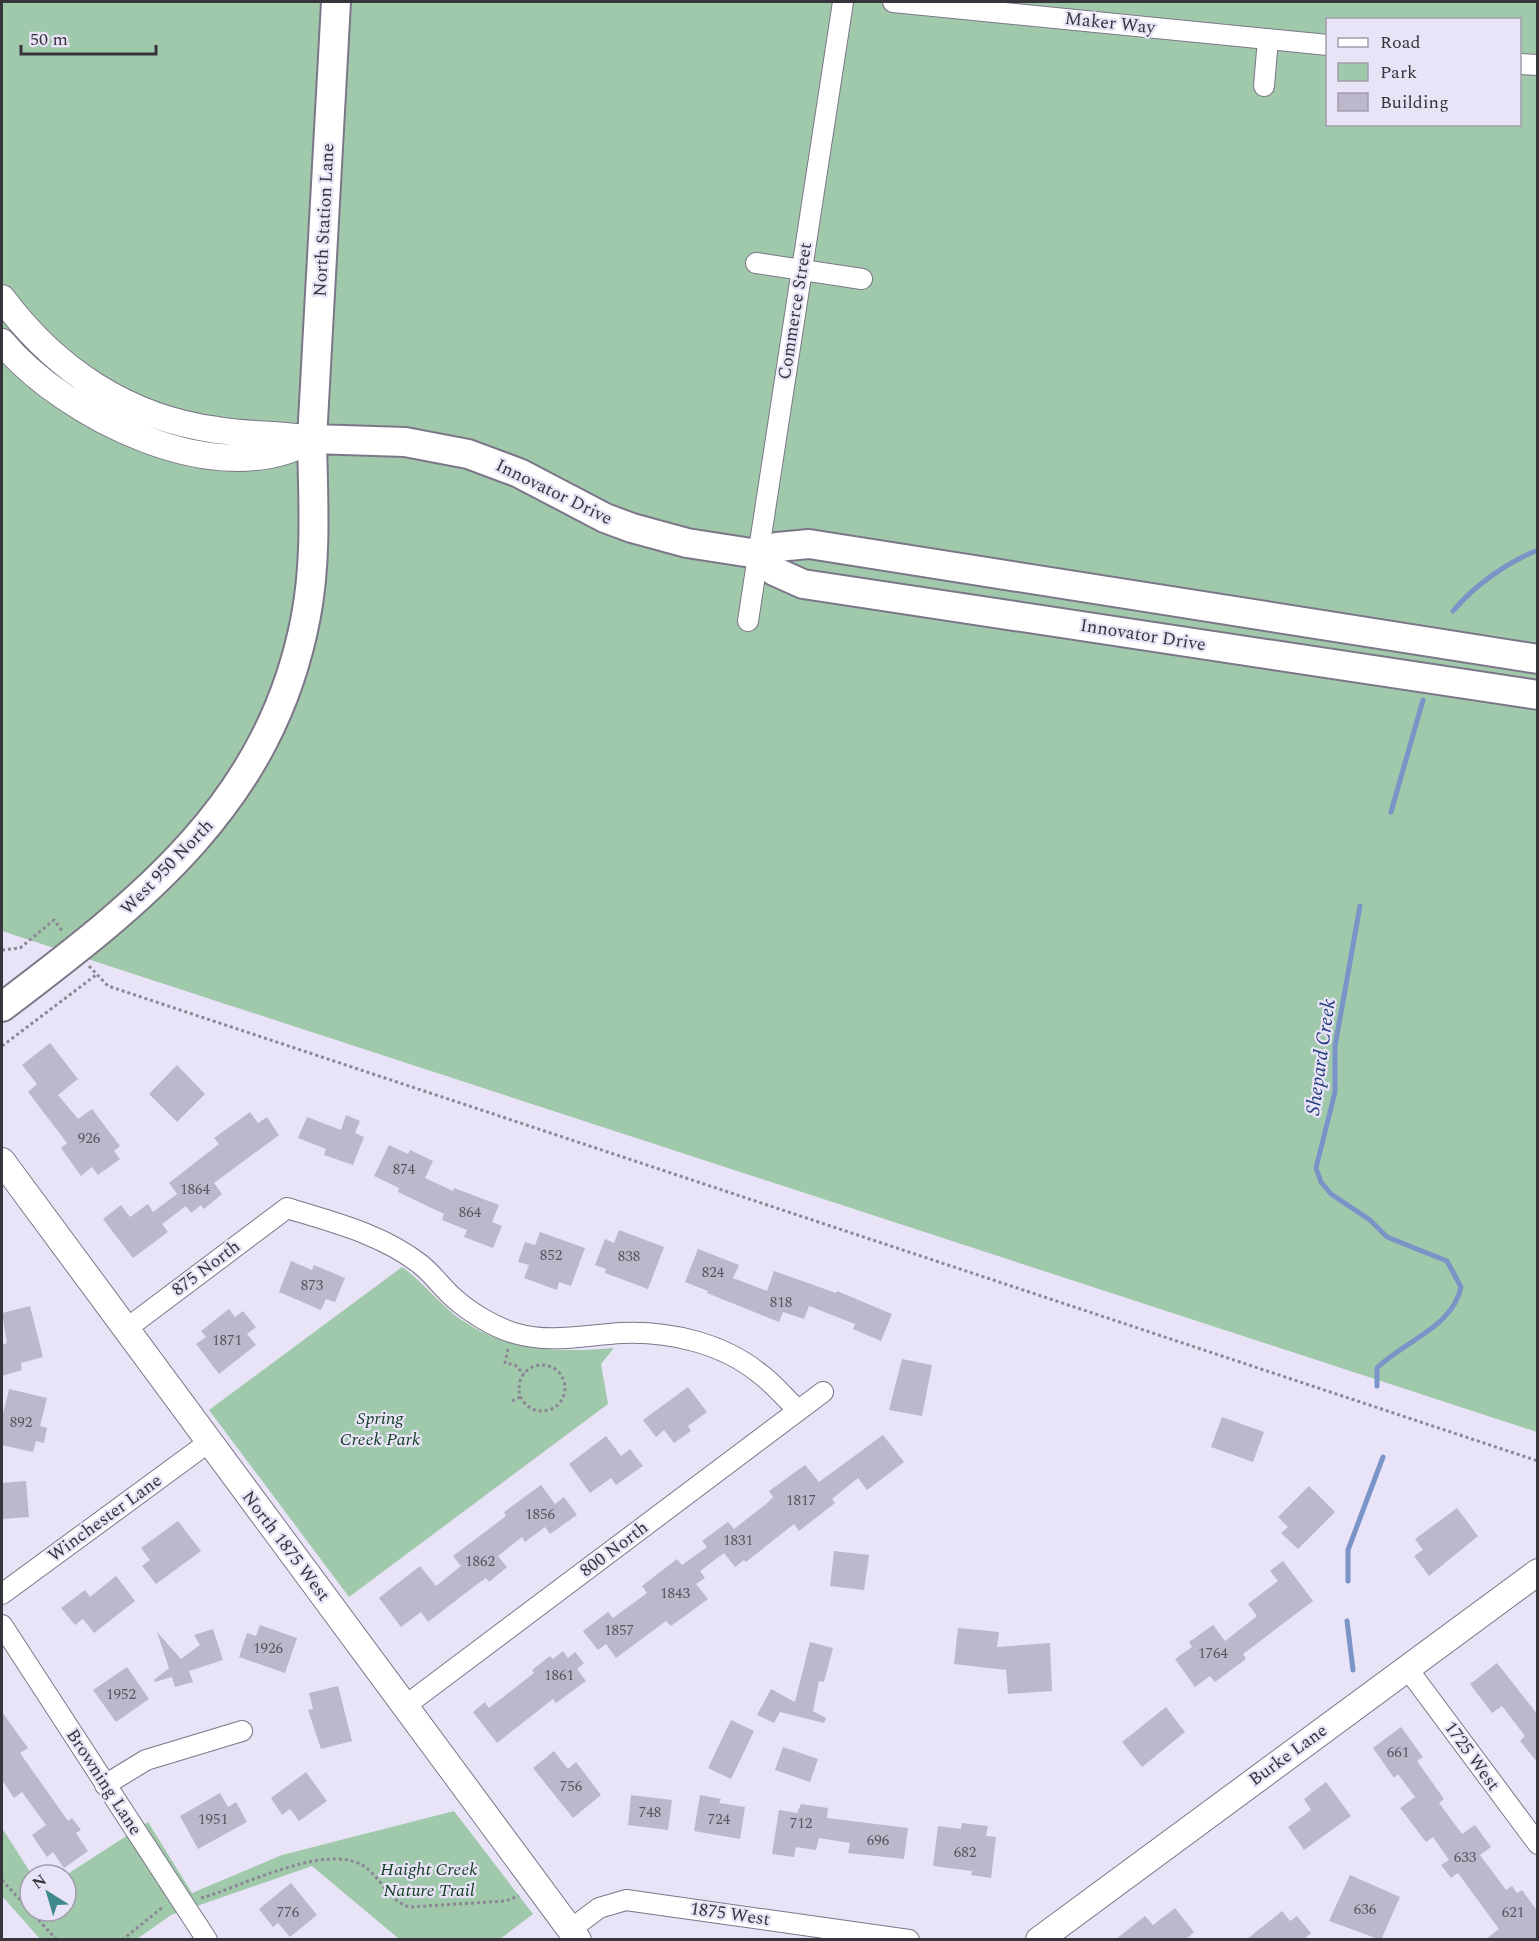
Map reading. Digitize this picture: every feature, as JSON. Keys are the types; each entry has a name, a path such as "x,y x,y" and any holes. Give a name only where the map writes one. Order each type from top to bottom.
{"main road":[{"name":"North Station Lane","path":"312,439 336,2"},
{"name":"Innovator Drive","path":"312,439 405,442 468,453 519,473 584,508 632,528 687,543 758,554 777,547 809,544 1538,658"},
{"name":"West 950 North","path":"2,1007 105,928 169,870 214,819 252,762 268,732 290,675 306,616 310,586 313,512 312,439"},
{"name":"Innovator Drive","path":"758,554 774,571 803,584 1538,695"}],"street":[{"name":"Commerce Street","path":"748,621 843,2"},
{"name":"Maker Way","path":"893,2 1326,45"},
{"path":"1264,86 1268,39"},
{"path":"1521,64 1538,65"},
{"path":"756,262 862,279"},
{"name":"Innovator Drive","path":"2,298 32,335 63,364 129,406 168,420 214,430 312,439"},
{"name":"Innovator Drive","path":"2,342 27,369 59,395 101,420 151,441 201,454 241,458 279,453 312,439"},
{"name":"North 1875 West","path":"2,1161 574,1934"},
{"name":"875 North","path":"126,1329 287,1208 361,1232 393,1247 421,1264 456,1300 484,1319 514,1333 558,1339 622,1333 662,1335 696,1342 726,1352 759,1372 798,1410"},
{"name":"800 North","path":"405,1706 823,1392"},
{"name":"Winchester Lane","path":"2,1594 209,1442"},
{"name":"Burke Lane","path":"1039,1940 1538,1572"},
{"name":"Browning Lane","path":"2,1625 207,1940"},
{"name":"1725 West","path":"1407,1668 1538,1844"},
{"path":"105,1785 146,1760 242,1731"},
{"name":"1875 West","path":"574,1934 599,1908 626,1900 909,1940"}],"path":[{"path":"2,950 20,948 54,920"},
{"path":"2,1046 96,975 108,986 1538,1461"},
{"path":"508,1347 505,1363 515,1365 524,1374"},
{"path":"546,1366 547,1356"},
{"path":"536,1366 546,1366 557,1371 565,1384 565,1391 559,1405 545,1412 537,1411 524,1403 520,1397 520,1381 524,1374 536,1366"},
{"path":"512,1401 520,1397"},
{"path":"197,1900 292,1867 333,1857 363,1865 401,1905 410,1907 505,1901 521,1895"},
{"path":"2,1880 57,1940"},
{"path":"122,1940 169,1902"}],"green space":[{"path":"2,2 1537,2 1537,1432 2,931"},
{"name":"Spring Creek Park","path":"402,1267 456,1316 474,1328 493,1336 512,1343 552,1349 614,1348 601,1364 608,1404 349,1597 209,1410"},
{"name":"Haight Creek Nature Trail","path":"454,1811 533,1914 500,1939 399,1939 312,1866 171,1915 137,1939 40,1939 26,1923 78,1923 78,1867 148,1822 192,1893 282,1855"},
{"name":"Haight Creek Nature Trail","path":"2,1828 24,1863 18,1863 18,1914 2,1896"}],"building":[{"path":"50,1043 78,1079 58,1095 78,1119 92,1109 120,1146 114,1151 120,1159 98,1175 92,1167 81,1176 61,1148 67,1143 28,1092 37,1084 22,1065"},
{"path":"177,1065 205,1094 177,1122 149,1094"},
{"path":"250,1112 258,1123 267,1117 279,1135 214,1183 222,1194 204,1209 201,1205 191,1213 186,1206 162,1224 168,1232 133,1258 103,1219 121,1205 130,1217 148,1204 153,1212 177,1194 169,1183 219,1144 214,1138"},
{"path":"346,1115 360,1121 355,1133 364,1137 353,1165 324,1155 326,1149 298,1138 307,1117 341,1130"},
{"path":"389,1145 408,1154 410,1150 433,1161 425,1178 453,1191 454,1188 499,1205 492,1222 502,1226 493,1248 464,1237 467,1230 442,1220 444,1214 398,1192 399,1188 374,1176"},
{"path":"619,1230 664,1247 648,1289 605,1273 606,1269 595,1265 605,1239 614,1243"},
{"path":"540,1232 585,1248 571,1286 559,1282 557,1290 524,1278 529,1265 518,1262 525,1242 535,1245"},
{"path":"698,1249 739,1265 733,1278 767,1291 774,1271 836,1293 837,1291 892,1314 881,1341 853,1329 855,1324 809,1306 804,1319 783,1312 779,1322 685,1282"},
{"path":"291,1261 312,1270 314,1265 345,1278 335,1302 326,1299 321,1310 279,1292"},
{"path":"30,1306 43,1357 21,1363 22,1370 2,1376 2,1345 7,1343 2,1313"},
{"path":"229,1309 235,1317 243,1311 256,1327 247,1334 256,1345 219,1374 196,1344 206,1337 201,1331"},
{"path":"902,1359 932,1365 922,1416 889,1410"},
{"path":"688,1387 707,1412 688,1426 691,1431 674,1443 664,1430 656,1437 643,1420"},
{"path":"9,1389 47,1398 40,1426 47,1428 44,1443 36,1441 33,1452 2,1445 2,1418"},
{"path":"1222,1417 1264,1432 1253,1462 1211,1447"},
{"path":"883,1435 904,1462 867,1490 858,1478 832,1499 835,1503 799,1531 794,1524 746,1562 744,1560 735,1567 724,1553 700,1571 705,1578 696,1584 708,1599 671,1626 666,1621 616,1658 606,1644 598,1650 583,1631 608,1612 613,1618 647,1593 642,1586 677,1559 682,1565 707,1547 702,1541 728,1522 734,1529 773,1497 769,1491 805,1465 819,1482"},
{"path":"606,1436 621,1456 630,1449 643,1466 616,1485 611,1478 590,1493 569,1464"},
{"path":"26,1481 29,1517 2,1519 2,1483"},
{"path":"541,1485 555,1504 564,1497 577,1515 550,1534 545,1527 525,1542 522,1537 498,1556 507,1567 489,1582 486,1578 428,1622 421,1612 401,1627 379,1598 420,1566 436,1586 461,1566 453,1556 506,1516 504,1512"},
{"path":"1309,1486 1335,1512 1298,1549 1281,1533 1288,1527 1278,1517"},
{"path":"1457,1508 1478,1536 1429,1576 1414,1556 1423,1550 1415,1539"},
{"path":"178,1521 201,1551 156,1584 142,1566 150,1560 141,1548"},
{"path":"834,1551 869,1555 864,1590 830,1586"},
{"path":"1283,1561 1313,1601 1243,1654 1246,1659 1215,1682 1210,1676 1195,1687 1175,1659 1192,1647 1189,1642 1213,1625 1225,1641 1257,1616 1248,1604 1278,1581 1270,1571"},
{"path":"116,1576 135,1601 94,1633 83,1619 75,1625 61,1608 85,1590 90,1597"},
{"path":"260,1625 297,1638 285,1673 239,1657 247,1633 256,1636"},
{"path":"958,1628 999,1632 997,1647 1050,1643 1052,1691 1008,1694 1006,1670 954,1664"},
{"path":"213,1629 223,1660 189,1671 193,1682 175,1687 172,1677 155,1682 154,1680 169,1668 157,1632 181,1659 200,1645 194,1635"},
{"path":"810,1642 833,1648 824,1682 819,1681 813,1711 826,1718 824,1723 780,1712 774,1723 757,1715 771,1689 795,1702"},
{"path":"563,1651 568,1658 575,1652 584,1663 577,1669 586,1681 556,1703 553,1699 497,1743 473,1712 485,1702 489,1708 534,1673 532,1670 550,1656 553,1659"},
{"path":"1497,1663 1538,1715 1538,1763 1520,1741 1525,1736 1502,1706 1492,1713 1470,1684"},
{"path":"127,1667 149,1699 116,1722 93,1690"},
{"path":"338,1686 352,1741 321,1749 308,1710 313,1709 309,1693"},
{"path":"1166,1707 1185,1732 1142,1767 1122,1742"},
{"path":"2,1712 28,1748 20,1753 68,1821 72,1818 81,1830 76,1833 88,1851 71,1863 61,1863 53,1852 47,1857 32,1835 46,1825 22,1792 14,1798 2,1780"},
{"path":"731,1720 754,1731 731,1779 708,1768"},
{"path":"1401,1727 1423,1757 1417,1761 1444,1799 1439,1803 1462,1834 1475,1825 1491,1847 1480,1855 1506,1890 1512,1886 1517,1893 1522,1890 1538,1912 1538,1936 1533,1940 1485,1940 1499,1929 1458,1873 1451,1878 1441,1865 1449,1860 1433,1837 1426,1842 1400,1808 1415,1797 1398,1774 1394,1778 1373,1748"},
{"path":"783,1747 818,1759 810,1782 775,1770"},
{"path":"554,1751 568,1769 576,1762 601,1795 573,1818 533,1768"},
{"path":"306,1772 327,1801 299,1821 290,1809 282,1815 271,1798"},
{"path":"1326,1782 1351,1816 1304,1850 1288,1827 1311,1810 1304,1799"},
{"path":"220,1793 228,1807 236,1802 247,1822 198,1849 180,1816"},
{"path":"631,1795 672,1800 668,1830 628,1825"},
{"path":"700,1795 721,1799 719,1803 745,1807 740,1839 694,1831"},
{"path":"801,1804 828,1808 827,1818 908,1828 904,1859 848,1853 850,1843 819,1838 816,1850 796,1847 794,1857 772,1854 779,1810 797,1813"},
{"path":"962,1823 988,1826 986,1836 996,1837 991,1878 971,1875 972,1871 933,1866 938,1826 961,1829"},
{"path":"1350,1875 1400,1897 1381,1940 1329,1921"},
{"path":"291,1883 317,1915 290,1937 278,1923 273,1927 259,1909"},
{"path":"1175,1908 1194,1932 1185,1940 1115,1940 1145,1916 1153,1925"},
{"path":"1282,1911 1290,1921 1297,1916 1311,1933 1303,1940 1246,1940"}],"waterway":[{"name":"Shepard Creek","path":"1453,611 1471,592 1492,576 1514,561 1538,550"},
{"name":"Shepard Creek","path":"1391,812 1423,700"},
{"name":"Shepard Creek","path":"1360,906 1335,1046 1335,1092 1316,1168 1321,1182 1331,1194 1370,1220 1387,1237 1447,1261 1461,1287 1456,1301 1438,1323 1377,1368 1377,1386"},
{"name":"Shepard Creek","path":"1348,1581 1348,1550 1383,1457"},
{"name":"Shepard Creek","path":"1347,1621 1353,1670"}]}
